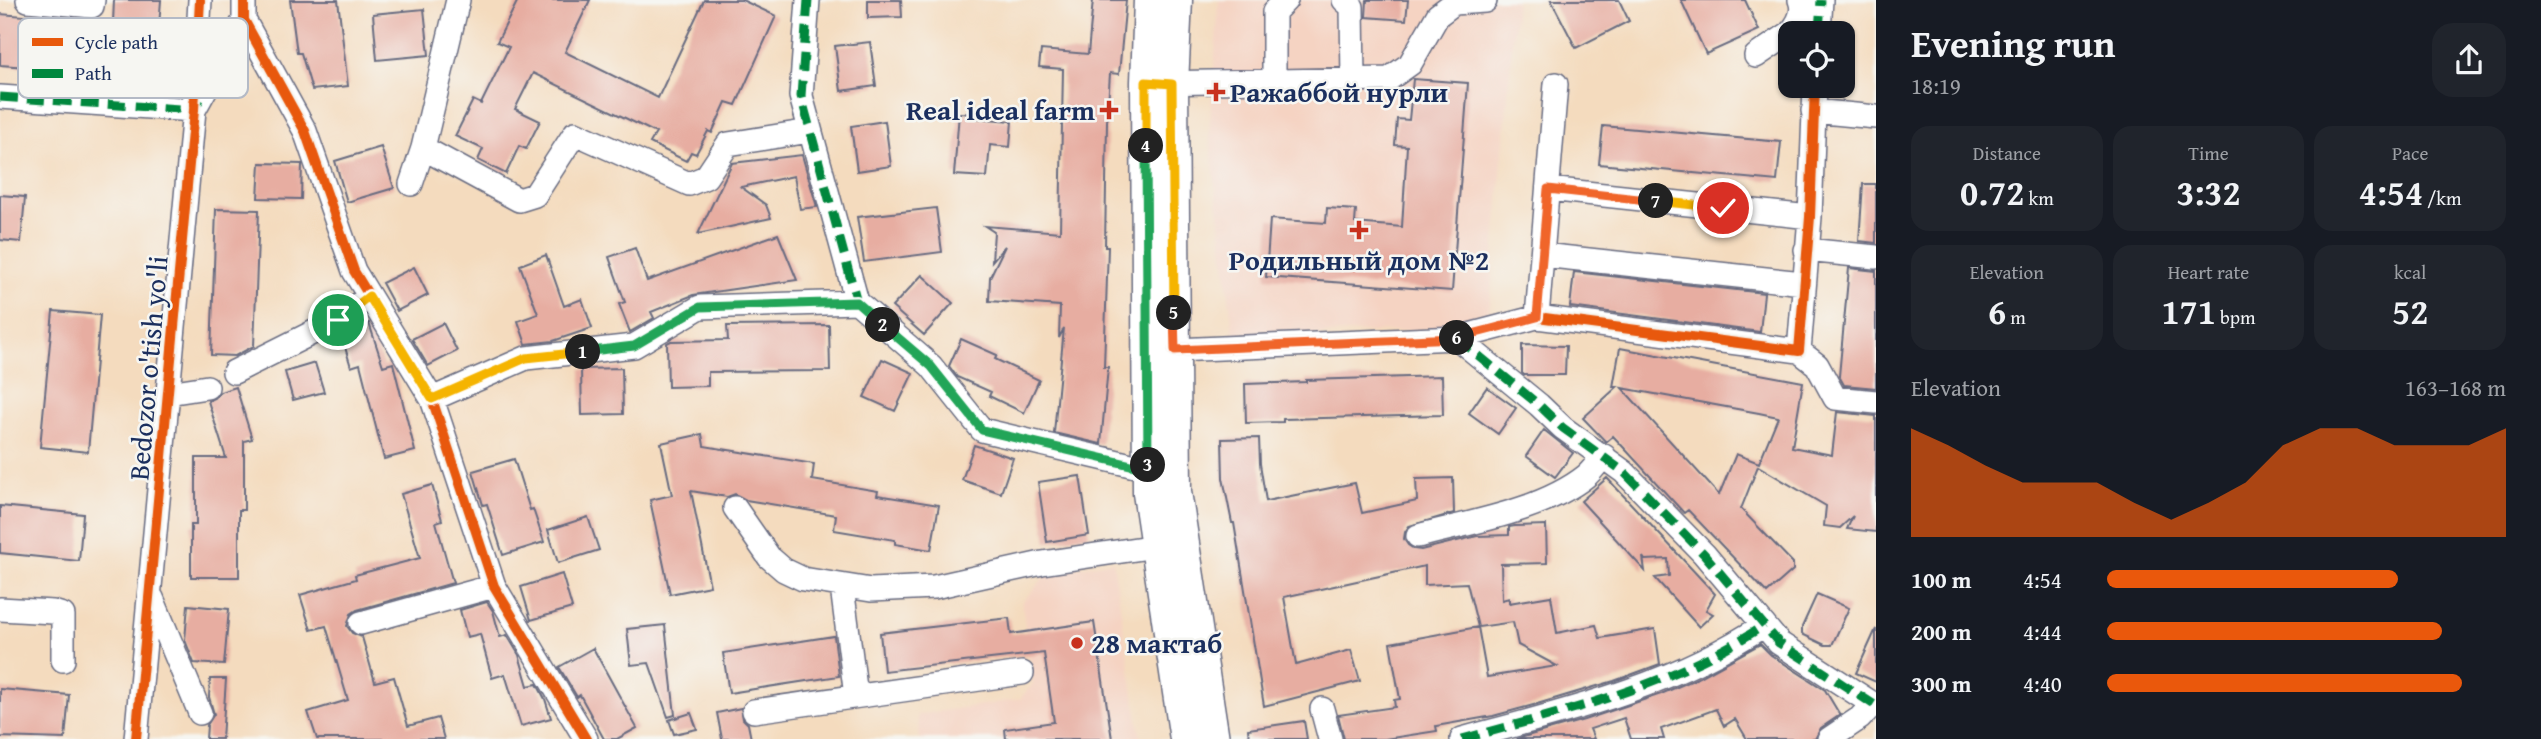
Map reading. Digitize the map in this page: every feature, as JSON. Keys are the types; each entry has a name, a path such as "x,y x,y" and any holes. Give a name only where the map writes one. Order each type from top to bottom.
{"main road":[{"path":"1149,0 1159,83 1175,350 1176,492 1214,739"},
{"path":"1177,0 1159,83 1148,469 1156,546 1185,739"}],"street":[{"path":"28,0 92,5 93,0"},
{"name":"Bedozor o'tish yo'li","path":"199,18 200,0"},
{"path":"411,184 423,148 458,0"},
{"path":"808,0 801,96 857,302 931,366 982,430 1148,469"},
{"path":"1274,81 1274,12 1286,0"},
{"path":"1344,0 1352,7 1353,81"},
{"path":"1799,21 1802,5 1800,0"},
{"path":"1820,21 1821,0"},
{"path":"1159,83 1389,79 1410,64 1438,15 1454,3 1485,1"},
{"path":"244,10 305,131 354,271 432,399 494,586 586,739"},
{"path":"1756,55 1778,41"},
{"path":"1537,317 1556,83"},
{"path":"0,97 194,110 200,98"},
{"name":"Bedozor o'tish yo'li","path":"136,739 195,98"},
{"path":"1799,351 1810,217 1814,98"},
{"path":"1813,111 1876,117"},
{"path":"423,148 519,200 535,195 575,133 689,184 706,177 728,144 810,131"},
{"path":"1548,189 1810,217"},
{"path":"1806,250 1876,257"},
{"path":"1542,255 1803,284"},
{"path":"234,372 338,320 369,296"},
{"path":"432,399 526,358 634,346 700,307 857,302"},
{"path":"1175,350 1457,338 1537,317 1799,351 1817,365 1835,398 1876,402"},
{"path":"1457,338 1563,428 1624,472 1704,554 1779,643 1874,705 1829,739"},
{"path":"168,393 207,387"},
{"path":"1418,536 1504,514 1546,499 1586,476 1604,456"},
{"path":"735,508 769,557 784,570 803,579 871,590 934,587 1042,563 1156,546"},
{"path":"361,623 494,586"},
{"path":"842,587 856,696"},
{"path":"151,595 200,713"},
{"path":"0,609 63,615 62,660"},
{"path":"1462,739 1597,703 1681,672 1764,625"},
{"path":"754,712 1022,673"},
{"path":"1322,709 1330,739"}],"shaded area":[{"name":"Родильный дом №2","path":"1219,0 1516,0 1488,327 1234,338 1209,132"},
{"name":"28 мактаб","path":"1113,561 1141,739 920,739 917,715 1020,699 1033,684 1022,603 1048,573"}],"building":[{"path":"114,0 161,0 160,18 113,18"},
{"path":"290,0 338,0 348,86 312,90 301,53 297,53"},
{"path":"518,0 590,0 565,52 658,98 704,0 742,0 776,16 736,105 726,102 712,133 708,131 696,154 691,152 686,161 650,143 656,133 533,73 515,109 540,121 526,149 519,146 506,174 478,160 483,149 455,136 473,100 481,104 509,47 497,42"},
{"path":"868,0 901,0 902,17 868,18"},
{"path":"1093,0 1126,0 1119,74 1110,73 1107,122 1105,247 1108,247 1104,367 1108,367 1101,444 1054,433 1064,328 1059,338 1060,306 989,301 990,277 1005,246 992,261 994,232 985,226 1060,232 1063,69 1039,67 1041,50 1088,54"},
{"path":"1367,0 1408,0 1406,20 1366,17"},
{"path":"1551,0 1619,0 1629,21 1576,48"},
{"path":"1681,0 1745,0 1759,30 1706,54"},
{"path":"424,9 429,55 377,60 373,14"},
{"path":"0,14 50,18 18,18 18,66 0,65"},
{"path":"870,42 876,86 841,91 835,46"},
{"path":"1413,79 1468,83 1452,291 1266,277 1270,219 1326,223 1327,208 1356,210 1355,223 1402,227 1407,146 1395,145 1397,119 1409,120"},
{"path":"959,113 975,114 975,118 1012,121 1010,147 990,145 987,177 954,175"},
{"path":"885,121 891,166 857,171 851,126"},
{"path":"1603,126 1781,142 1777,181 1599,164"},
{"path":"381,147 394,188 347,202 335,161"},
{"path":"802,155 817,207 800,209 794,176 741,187 766,205 771,218 698,234 732,163"},
{"path":"260,163 302,164 301,199 258,198"},
{"path":"1863,184 1876,184 1876,243 1859,241"},
{"path":"0,195 25,197 21,242 0,240"},
{"path":"936,208 942,252 864,262 857,217"},
{"path":"216,209 259,210 254,346 235,356 211,355"},
{"path":"778,234 797,280 693,295 651,312 654,318 630,332 619,304 625,302 609,257 635,248 647,281"},
{"path":"546,255 564,306 582,299 592,328 553,341 526,344 518,321 538,314 520,265"},
{"path":"414,267 428,295 397,311 382,283"},
{"path":"1849,268 1876,271 1876,388 1844,385 1839,376"},
{"path":"1574,272 1764,293 1760,332 1570,307"},
{"path":"922,275 953,303 924,335 892,307"},
{"path":"53,311 100,315 88,452 40,447"},
{"path":"369,323 383,366 393,363 415,451 384,459 360,364 351,367 341,334"},
{"path":"443,323 457,351 428,366 412,339"},
{"path":"829,325 830,371 708,372 708,386 668,387 667,343 671,341 728,340 727,326"},
{"path":"961,339 997,355 995,359 1039,380 1024,413 989,396 991,392 957,377 949,366"},
{"path":"1522,345 1566,346 1565,375 1524,375"},
{"path":"1620,348 1803,382 1792,447 1832,455 1837,412 1876,416 1876,532 1847,529 1853,516 1840,528 1824,526 1826,506 1758,466 1741,509 1793,563 1793,570 1767,593 1688,510 1684,513 1613,436 1606,442 1583,418 1617,387 1613,387","holes":["1622,388 1778,417 1759,463 1736,454 1719,495"]},
{"path":"882,359 913,373 895,411 864,397"},
{"path":"315,363 324,392 293,400 285,372"},
{"path":"622,368 623,414 582,415 581,369"},
{"path":"1442,376 1443,415 1283,419 1283,422 1246,423 1245,384"},
{"path":"236,387 252,439 244,441 244,510 239,510 239,577 191,577 191,525 196,525 196,458 226,458 208,401 220,392"},
{"path":"1487,387 1516,408 1498,434 1469,413"},
{"path":"1544,430 1573,453 1555,477 1526,456"},
{"path":"702,434 704,446 814,464 812,480 878,491 877,495 939,505 931,550 895,544 895,540 834,530 836,515 746,500 735,494 727,497 691,491 710,586 670,594 650,500 672,495 661,443"},
{"path":"1259,438 1266,501 1355,483 1362,513 1417,501 1416,479 1453,478 1454,513 1409,526 1404,539 1414,549 1421,550 1477,536 1509,535 1509,527 1546,525 1547,563 1501,564 1502,600 1509,598 1509,603 1551,596 1557,633 1596,625 1600,638 1655,629 1660,664 1537,704 1493,716 1436,726 1437,731 1385,739 1344,739 1338,715 1395,707 1394,700 1400,699 1390,643 1478,627 1467,583 1425,585 1425,566 1284,597 1296,665 1351,650 1360,681 1264,706 1234,523 1223,478 1222,439","holes":["1513,622 1518,645 1557,666 1487,677 1478,627"]},
{"path":"974,445 1013,458 1001,493 962,480"},
{"path":"514,459 530,510 533,509 544,542 503,555 473,471"},
{"path":"1080,476 1089,535 1047,542 1038,482"},
{"path":"1607,478 1715,594 1706,610 1713,614 1699,627 1655,578 1669,576 1668,559 1645,560 1643,557 1645,571 1581,501"},
{"path":"432,485 442,520 436,522 453,583 357,610 351,614 347,626 352,633 362,637 375,682 394,677 408,726 438,718 444,739 317,739 308,712 348,700 326,626 311,630 300,595 356,579 355,575 420,558 401,494"},
{"path":"0,506 83,514 79,561 0,553"},
{"path":"588,517 599,550 558,563 548,530"},
{"path":"562,574 572,608 531,620 521,587"},
{"path":"1817,594 1849,608 1832,645 1825,645 1802,634 1802,627"},
{"path":"487,602 493,611 500,637 507,635 519,655 528,686 537,684 551,718 521,726 505,674 492,678 480,634 467,637 460,610"},
{"path":"188,605 229,609 224,665 194,663 185,640"},
{"path":"1009,618 1011,634 1094,622 1112,739 1006,739 1005,729 1054,722 1044,653 884,671 880,633"},
{"path":"665,625 675,715 668,717 649,663 631,665 627,629"},
{"path":"1876,629 1876,682 1856,673"},
{"path":"834,636 839,676 729,693 723,653"},
{"path":"1760,644 1771,655 1825,690 1840,715 1821,728 1815,739 1747,739 1735,719 1724,726 1716,709 1661,729 1664,739 1631,739 1624,718 1590,729 1594,739 1516,739 1661,694 1700,677"},
{"path":"593,648 637,728 617,739 604,739 580,695 577,697 559,667"},
{"path":"210,679 226,679 222,739 206,739 207,725 214,714 209,697"},
{"path":"0,689 69,695 65,739 0,737"},
{"path":"741,708 751,739 722,739 717,713"},
{"path":"691,713 697,729 674,734 669,720"},
{"path":"1304,721 1307,739 1249,739 1248,729"}],"marked path":[{"path":"808,0 801,96 857,302 931,366 982,430 1148,469"},
{"path":"1820,21 1821,0"},
{"path":"0,97 194,110 201,98"},
{"path":"1457,338 1563,428 1624,472 1704,554 1779,643 1876,706"},
{"path":"1462,739 1580,707 1656,680 1693,665 1764,625"}],"cycle path":[{"path":"199,18 200,0"},
{"path":"244,0 244,18"},
{"path":"248,27 305,131 354,271 432,399 494,586 586,739"},
{"path":"136,739 195,98"},
{"path":"1175,350 1457,338 1537,317 1799,351 1810,217 1815,98"}],"place":[{"name":"Ражаббой нурли","path":"1216,92"},
{"name":"Real ideal farm","path":"1109,110"},
{"name":"Родильный дом №2","path":"1359,230"},
{"name":"28 мактаб","path":"1077,643"}],"route":[{"path":"338,320 369,296 432,399 526,358 634,346 700,307 857,302 931,366 982,430 1148,469 1146,82 1172,84 1175,350 1457,338 1537,317 1548,189 1723,208"}]}
